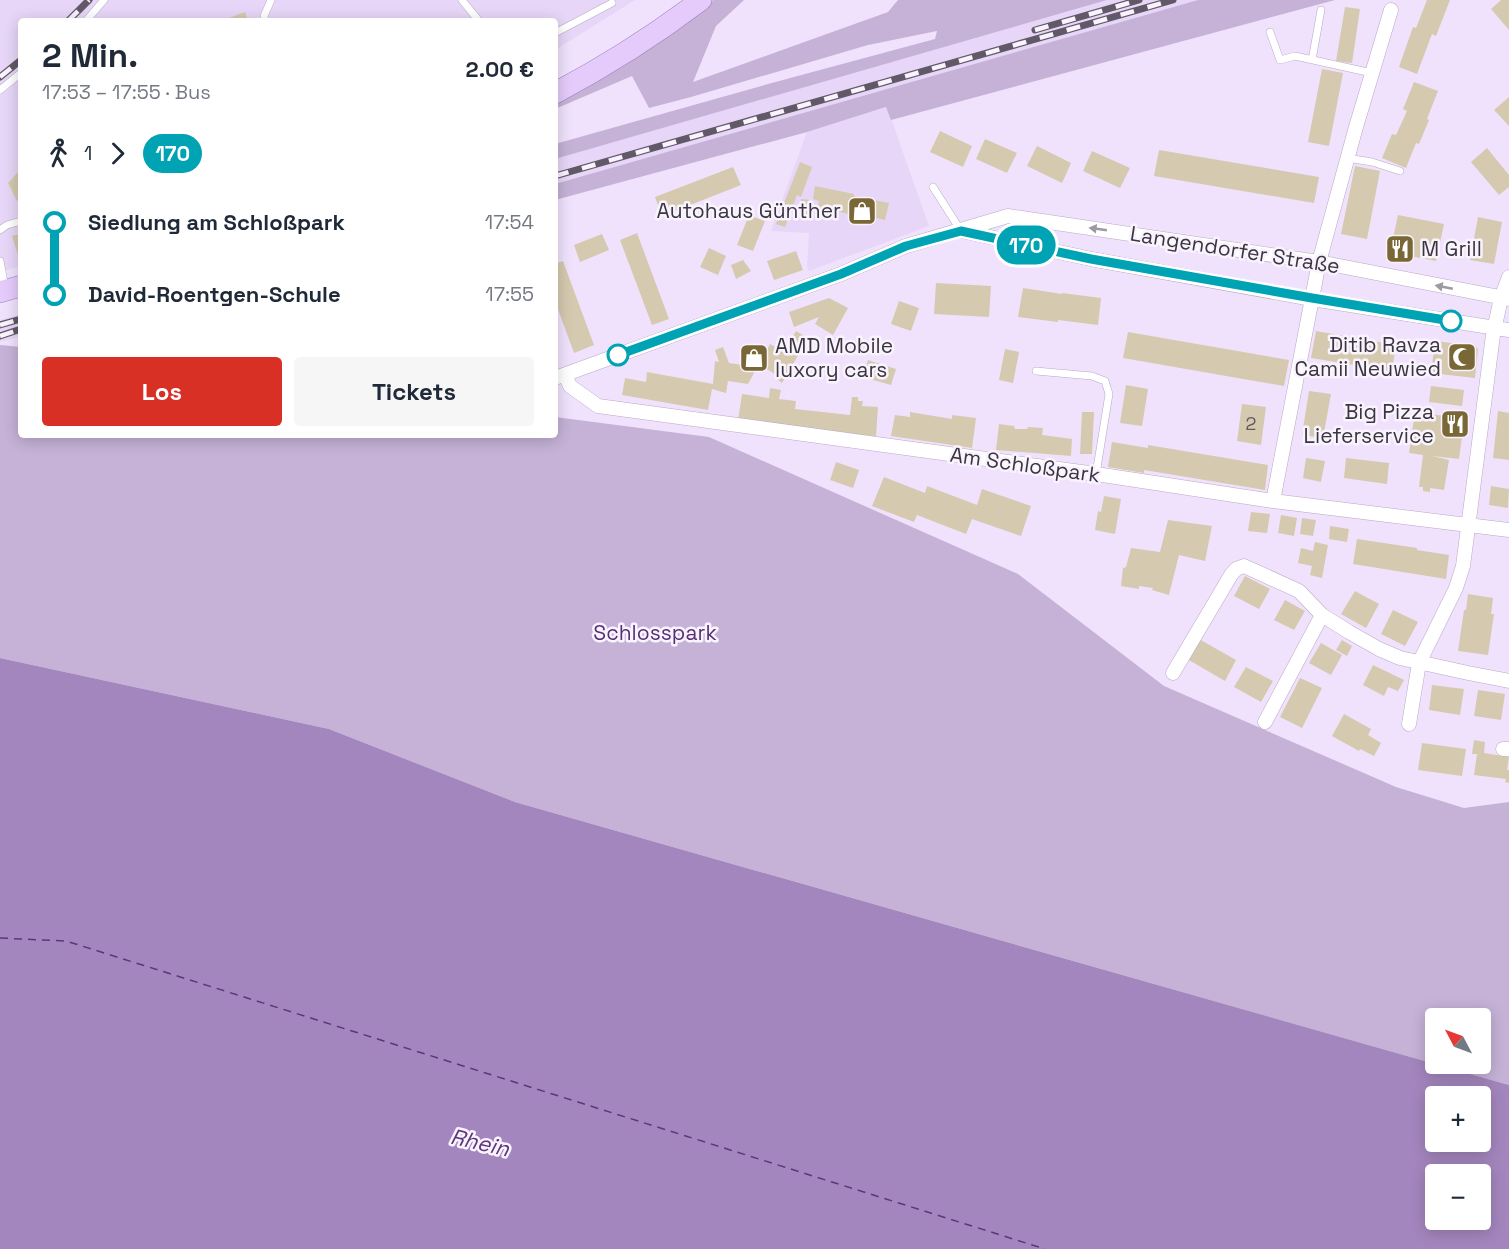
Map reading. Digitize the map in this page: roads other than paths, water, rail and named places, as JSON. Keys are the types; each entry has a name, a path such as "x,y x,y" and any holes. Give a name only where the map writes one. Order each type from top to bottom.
{"main road":[{"path":"558,91 622,54 701,0"}],"street":[{"path":"1273,501 1319,262 1391,10"},
{"name":"Langendorfer Straße","path":"560,376 841,274 906,246 1008,216 1319,262 1505,299"},
{"name":"Langendorfer Straße","path":"961,231 1091,259 1509,330"},
{"path":"1409,724 1419,663 1456,588 1462,566 1495,328 1505,299 1509,277"},
{"name":"Am Schloßpark","path":"560,376 598,406 1096,474 1273,501 1509,530"},
{"path":"1173,673 1231,575 1236,569 1244,566 1299,591 1322,615 1378,648 1400,658 1509,681"},
{"path":"1265,722 1322,615"}],"lane":[{"path":"89,18 104,0"},
{"path":"264,18 271,0"},
{"path":"462,0 477,18"},
{"path":"558,31 612,1"},
{"path":"1312,60 1322,10"},
{"path":"1270,32 1280,60 1295,56 1372,73"},
{"path":"0,90 18,75"},
{"path":"1347,158 1372,162 1400,171"},
{"path":"933,187 961,231"},
{"path":"0,230 18,222"},
{"path":"0,261 9,289"},
{"path":"1036,371 1092,376 1105,381 1108,394 1096,474"}],"water":[{"name":"Rhein","path":"0,658 329,729 515,802 1425,1061 1425,1074 1470,1074 1509,1085 1509,1249 0,1249"}],"railway":[{"path":"71,18 89,0"},
{"path":"1035,30 1139,0"},
{"path":"558,175 1173,0"},
{"path":"0,77 18,62"},
{"path":"0,325 18,320"},
{"path":"0,336 18,330"}],"place":[{"name":"Autohaus Günther","path":"862,211"},
{"name":"M Grill","path":"1400,249"},
{"name":"Ditib Ravza Camii Neuwied","path":"1462,357"},
{"name":"AMD Mobile luxory cars","path":"754,358"},
{"name":"Big Pizza Lieferservice","path":"1455,424"}],"park label":[{"name":"Schlosspark","path":"655,633"}]}
